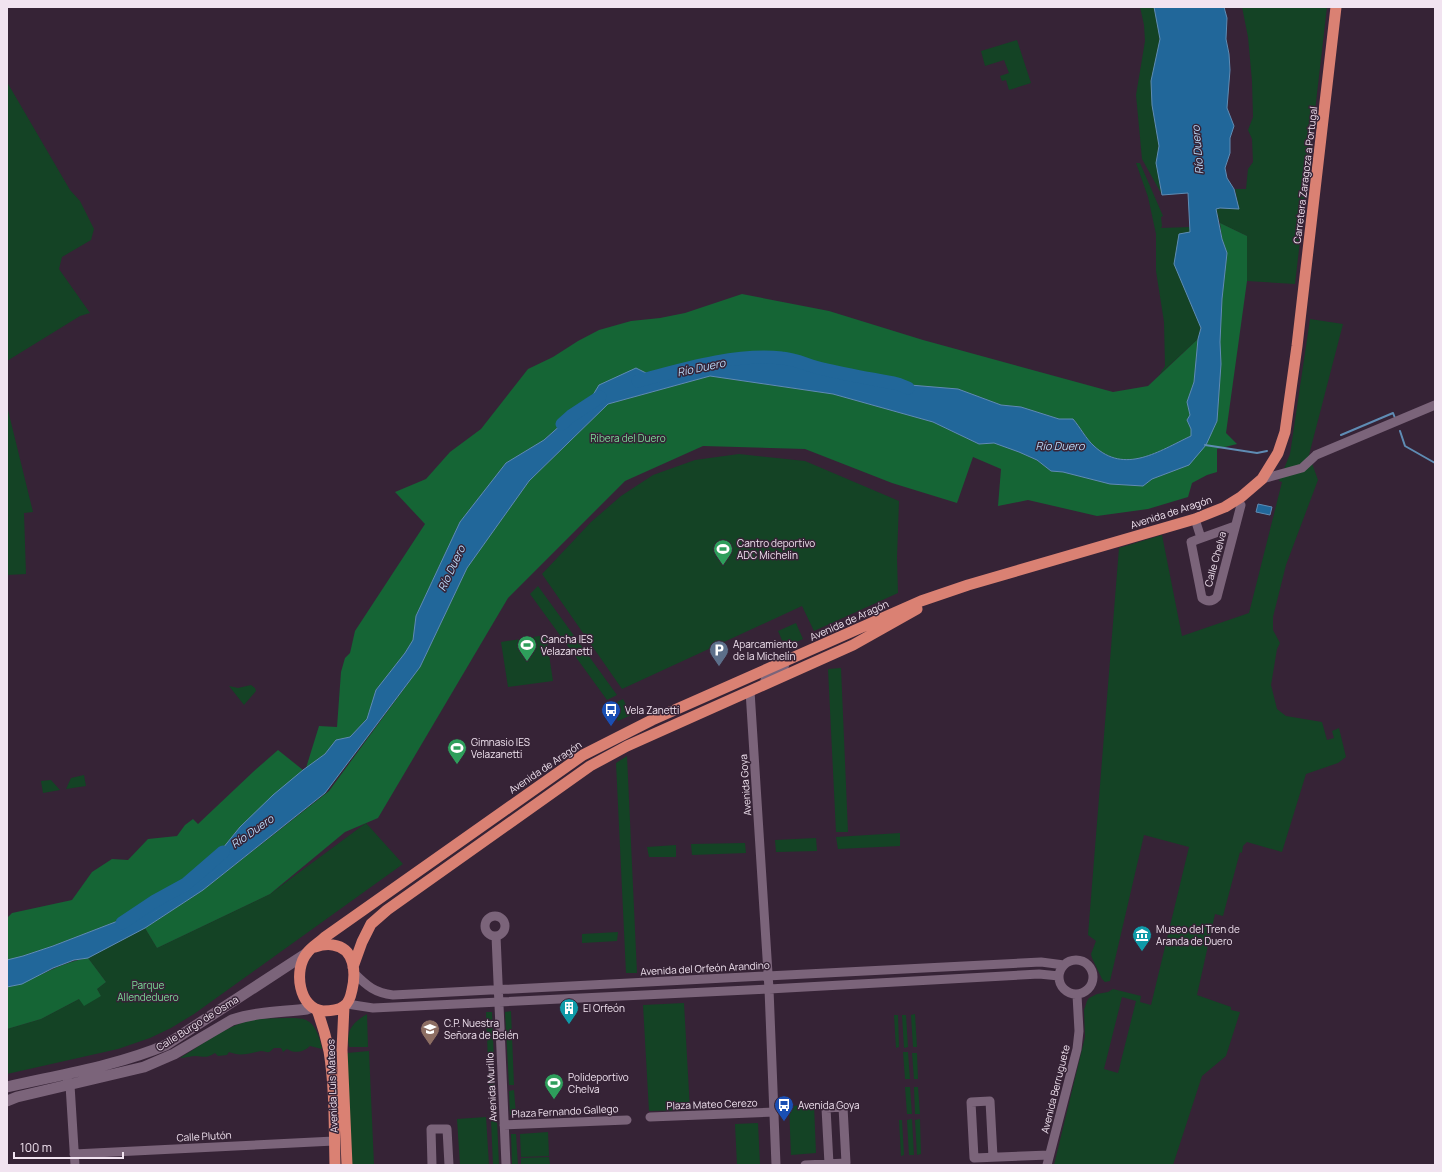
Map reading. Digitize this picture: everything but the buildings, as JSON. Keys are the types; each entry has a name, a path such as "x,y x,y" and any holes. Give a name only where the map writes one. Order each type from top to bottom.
{"highway":[{"name":"Carretera Zaragoza a Portugal","path":"1297,346 1336,7"},
{"name":"Avenida de Aragón","path":"311,950 331,933 583,755 652,720 921,601 968,585 1194,519 1225,507 1241,497 1262,480 1278,454 1286,432 1297,346"},
{"name":"Avenida de Aragón","path":"354,970 362,942 371,924 387,910 474,850 549,794 590,766 627,746 852,646 918,609 968,585"},
{"path":"326,944 339,946 348,954 354,970 351,995 346,1005 334,1010 317,1012 304,996 300,986 300,970 311,950 326,944"},
{"name":"Avenida Luis Mateos","path":"346,1005 342,1050 347,1165"},
{"name":"Avenida Luis Mateos","path":"317,1012 329,1052 332,1080 335,1165"}],"street":[{"path":"1262,480 1302,468 1316,455 1435,405"},
{"name":"Calle Chelva","path":"1235,526 1191,542 1202,598 1206,601 1211,601 1217,597 1241,505"},
{"path":"1194,519 1201,538"},
{"path":"750,691 784,667 786,661"},
{"name":"Avenida Goya","path":"750,691 769,989 776,1165"},
{"name":"Avenida Murillo","path":"496,936 497,989 506,1165"},
{"name":"Calle Burgo de Osma","path":"7,1087 115,1062 150,1052 166,1045 311,950"},
{"path":"1077,959 1084,961 1091,967 1094,976 1092,985 1086,992 1077,995 1064,989 1060,983 1059,976 1064,965 1070,960 1077,959"},
{"name":"Avenida del Orfeón Arandino","path":"354,970 368,986 378,993 393,995 1040,962 1064,965"},
{"path":"346,1005 373,1008 769,989 1039,974 1059,976"},
{"name":"Avenida Berruguete","path":"1047,1165 1077,1049 1079,1031 1077,995"},
{"name":"Calle Burgo de Osma","path":"7,1101 17,1097 144,1067 174,1054 232,1020 255,1015 289,1011 303,1013 317,1012"},
{"path":"63,1074 70,1085 75,1165"},
{"path":"993,1158 990,1101 971,1102 974,1158 993,1158 1049,1155"},
{"path":"805,1165 829,1164 846,1163 843,1107 826,1108 829,1164"},
{"name":"Plaza Mateo Cerezo","path":"650,1117 774,1112"},
{"name":"Plaza Fernando Gallego","path":"504,1125 627,1120"},
{"path":"432,1165 431,1129 447,1129 449,1165"},
{"name":"Calle Plutón","path":"74,1154 334,1141"}],"green space":[{"path":"1140,7 1154,7 1160,39 1156,58 1152,105 1159,146 1156,163 1162,195 1142,159 1136,95 1145,41 1144,25"},
{"path":"1242,7 1327,7 1295,284 1247,281 1247,236 1220,223 1216,209 1239,209 1235,189 1246,189 1248,169 1253,162 1252,139 1248,130 1253,117 1252,81 1248,37"},
{"path":"1017,40 1031,83 1009,90 1006,80 1002,81 1000,76 1009,73 1004,60 985,66 981,51"},
{"path":"7,82 70,190 80,201 94,229 91,240 62,257 59,269 90,313 80,316 7,361"},
{"path":"1136,163 1140,163 1163,216 1161,217 1161,228 1190,227 1195,311 1201,328 1198,339 1159,375 1165,366 1164,322 1156,271 1156,234 1148,197"},
{"name":"Ribera del Duero","path":"1220,223 1247,236 1247,281 1226,433 1237,444 1217,449 1217,472 1207,475 1192,483 1188,497 1148,509 1097,516 1028,500 998,506 1001,469 973,457 957,503 892,483 805,449 703,446 625,481 508,598 378,818 345,832 270,894 157,948 145,928 203,890 329,791 420,667 467,568 529,481 608,404 710,376 833,394 933,422 979,444 994,443 1037,460 1051,471 1063,472 1110,484 1143,486 1152,479 1189,465 1217,421 1221,364 1220,342 1222,299 1227,253 1222,239"},
{"path":"742,294 829,311 923,340 1113,392 1148,386 1198,339 1194,382 1187,402 1190,415 1187,420 1191,429 1191,436 1142,458 1130,460 1118,459 1106,455 1094,446 1073,419 1059,419 1021,407 1001,405 958,389 898,384 822,369 784,358 767,357 718,362 654,377 636,368 571,416 544,440 506,463 460,522 416,616 413,640 405,653 376,690 367,719 350,737 336,740 325,754 306,768 319,726 337,727 341,672 345,658 350,653 355,631 425,524 395,492 426,479 450,452 481,429 528,369 553,357 599,330 631,321 660,318 685,313"},
{"path":"1310,319 1343,324 1309,455 1318,480 1286,565 1273,617 1273,630 1280,643 1277,649 1271,685 1277,709 1286,716 1322,722 1327,740 1334,738 1332,731 1339,728 1346,757 1338,763 1306,774 1282,852 1247,842 1243,846 1242,853 1240,852 1223,916 1215,914 1197,995 1231,1007 1231,1010 1240,1012 1226,1056 1202,1076 1173,1165 1054,1165 1085,1037 1084,1010 1087,1001 1089,998 1097,994 1108,992 1113,989 1141,996 1140,1002 1151,1005 1189,847 1144,835 1110,981 1105,982 1102,979 1091,954 1096,941 1088,935 1119,548 1162,535 1182,636 1249,613 1282,482 1279,481 1290,454","holes":["1122,997 1136,1001 1118,1073 1104,1069"]},
{"path":"7,406 33,512 24,513 26,574 7,575 7,516 9,515 7,515"},
{"name":"Cantro deportivo ADC Michelin","path":"739,454 805,461 899,501 897,558 898,593 814,631 802,606 622,689 542,574 591,522 621,496 653,475 695,460"},
{"path":"538,586 617,695 607,700 530,594"},
{"path":"796,623 803,639 785,647 778,631"},
{"name":"Cancha IES Velazanetti","path":"546,635 553,681 508,687 501,642"},
{"path":"841,668 848,832 836,832 828,669"},
{"path":"251,685 256,691 244,705 229,686 238,688"},
{"path":"623,699 631,715 618,721 610,706"},
{"path":"278,750 303,770 240,827 210,864 186,884 155,901 136,914 53,946 7,960 7,918 12,913 72,900 92,872 112,859 128,860 148,839 177,836 185,825 193,819 198,824"},
{"path":"627,756 637,973 626,973 616,763"},
{"path":"84,775 86,786 66,789 71,778"},
{"path":"51,780 60,790 43,793 41,781"},
{"name":"Parque Allendeduero","path":"366,823 403,864 194,1014 171,1028 150,1038 118,1049 7,1074 7,1029 41,1019 79,999 101,996 97,989 106,982 88,958 145,928 157,948 270,894"},
{"path":"900,833 900,846 838,849 836,837"},
{"path":"816,838 817,851 776,852 775,840"},
{"path":"745,843 746,853 692,855 691,844"},
{"path":"676,845 676,857 649,857 647,847"},
{"path":"618,932 617,941 582,943 582,934"},
{"path":"88,958 106,982 97,989 101,996 84,1006 79,999 41,1019 7,1029 7,987 67,963"},
{"path":"684,1003 690,1110 649,1111 643,1005"},
{"path":"511,1011 514,1085 509,1085 505,1012"},
{"path":"486,1012 492,1012 495,1086 489,1086"},
{"path":"367,1014 368,1047 349,1047 349,1031 357,1021"},
{"path":"915,1014 917,1047 913,1047 911,1015"},
{"path":"894,1015 898,1015 899,1047 896,1048"},
{"path":"902,1015 906,1015 908,1047 904,1048"},
{"path":"272,1018 305,1019 315,1028 319,1036 322,1049 310,1046 299,1052 287,1049 283,1052 281,1048 274,1048 268,1052 261,1051 241,1054 229,1052 227,1055 218,1056 215,1053 206,1057 194,1056 180,1058 227,1029 247,1021"},
{"path":"369,1051 374,1165 352,1165 347,1053"},
{"path":"903,1052 908,1052 910,1079 905,1079"},
{"path":"912,1053 917,1053 918,1079 914,1079"},
{"path":"905,1087 910,1087 912,1114 907,1114"},
{"path":"914,1087 918,1087 920,1114 915,1114"},
{"path":"490,1089 495,1089 497,1116 491,1116"},
{"path":"514,1090 516,1114 510,1115 509,1091"},
{"path":"814,1105 816,1153 791,1155 789,1106"},
{"path":"486,1117 489,1165 460,1165 457,1119"},
{"path":"912,1119 914,1155 909,1155 907,1120"},
{"path":"920,1119 921,1154 917,1155 915,1120"},
{"path":"491,1120 497,1120 499,1165 493,1165"},
{"path":"899,1120 902,1120 904,1155 901,1156"},
{"path":"758,1123 760,1165 737,1165 735,1124"},
{"path":"548,1132 549,1156 521,1157 520,1134"},
{"path":"511,1134 516,1134 518,1165 512,1165"},
{"path":"549,1157 550,1165 521,1165 521,1158"}],"water":[{"path":"1154,7 1224,7 1227,18 1226,39 1230,70 1227,108 1234,126 1230,138 1230,153 1225,168 1227,178 1234,189 1239,209 1216,209 1222,239 1227,253 1222,299 1220,342 1221,364 1217,421 1206,445 1189,465 1152,479 1143,486 1110,484 1063,472 1051,471 1037,460 994,443 979,444 933,422 833,394 710,376 608,404 529,481 467,568 420,667 325,793 203,890 145,928 88,958 74,960 53,968 22,984 7,987 7,960 53,946 136,914 155,901 186,884 210,864 240,827 273,795 325,754 336,740 350,737 367,719 376,690 405,653 413,640 416,616 460,522 506,463 544,440 571,416 587,405 599,385 636,368 654,377 718,362 767,357 784,358 822,369 898,384 958,389 1001,405 1021,407 1059,419 1073,419 1094,446 1106,455 1118,459 1130,460 1142,458 1191,436 1191,429 1187,420 1190,415 1187,402 1194,382 1198,339 1201,328 1174,264 1179,234 1190,232 1188,193 1162,195 1156,163 1159,146 1152,105 1151,81 1160,39"},
{"path":"1258,504 1272,507 1270,515 1256,512"}],"waterway":[{"name":"Río Duero","path":"638,381 709,363 764,357 792,360 823,369 898,384 908,388"},
{"name":"Río Duero","path":"562,424 571,416 600,397"},
{"path":"1341,435 1393,413 1395,418"},
{"path":"1400,431 1405,446 1435,463"},
{"path":"1205,445 1257,453 1267,451"},
{"name":"Río Duero","path":"122,923 155,901 186,884 223,852"}],"place":[{"name":"Cantro deportivo ADC Michelin","path":"723,566"},
{"name":"Cancha IES Velazanetti","path":"527,662"},
{"name":"Aparcamiento de la Michelín","path":"719,667"},
{"name":"Vela Zanetti","path":"611,727"},
{"name":"Gimnasio IES Velazanetti","path":"457,765"},
{"name":"Museo del Tren de Aranda de Duero","path":"1142,952"},
{"name":"El Orfeón","path":"569,1025"},
{"name":"C.P. Nuestra Señora de Belén","path":"430,1046"},
{"name":"Polideportivo Chelva","path":"554,1100"},
{"name":"Avenida Goya","path":"784,1122"}]}
